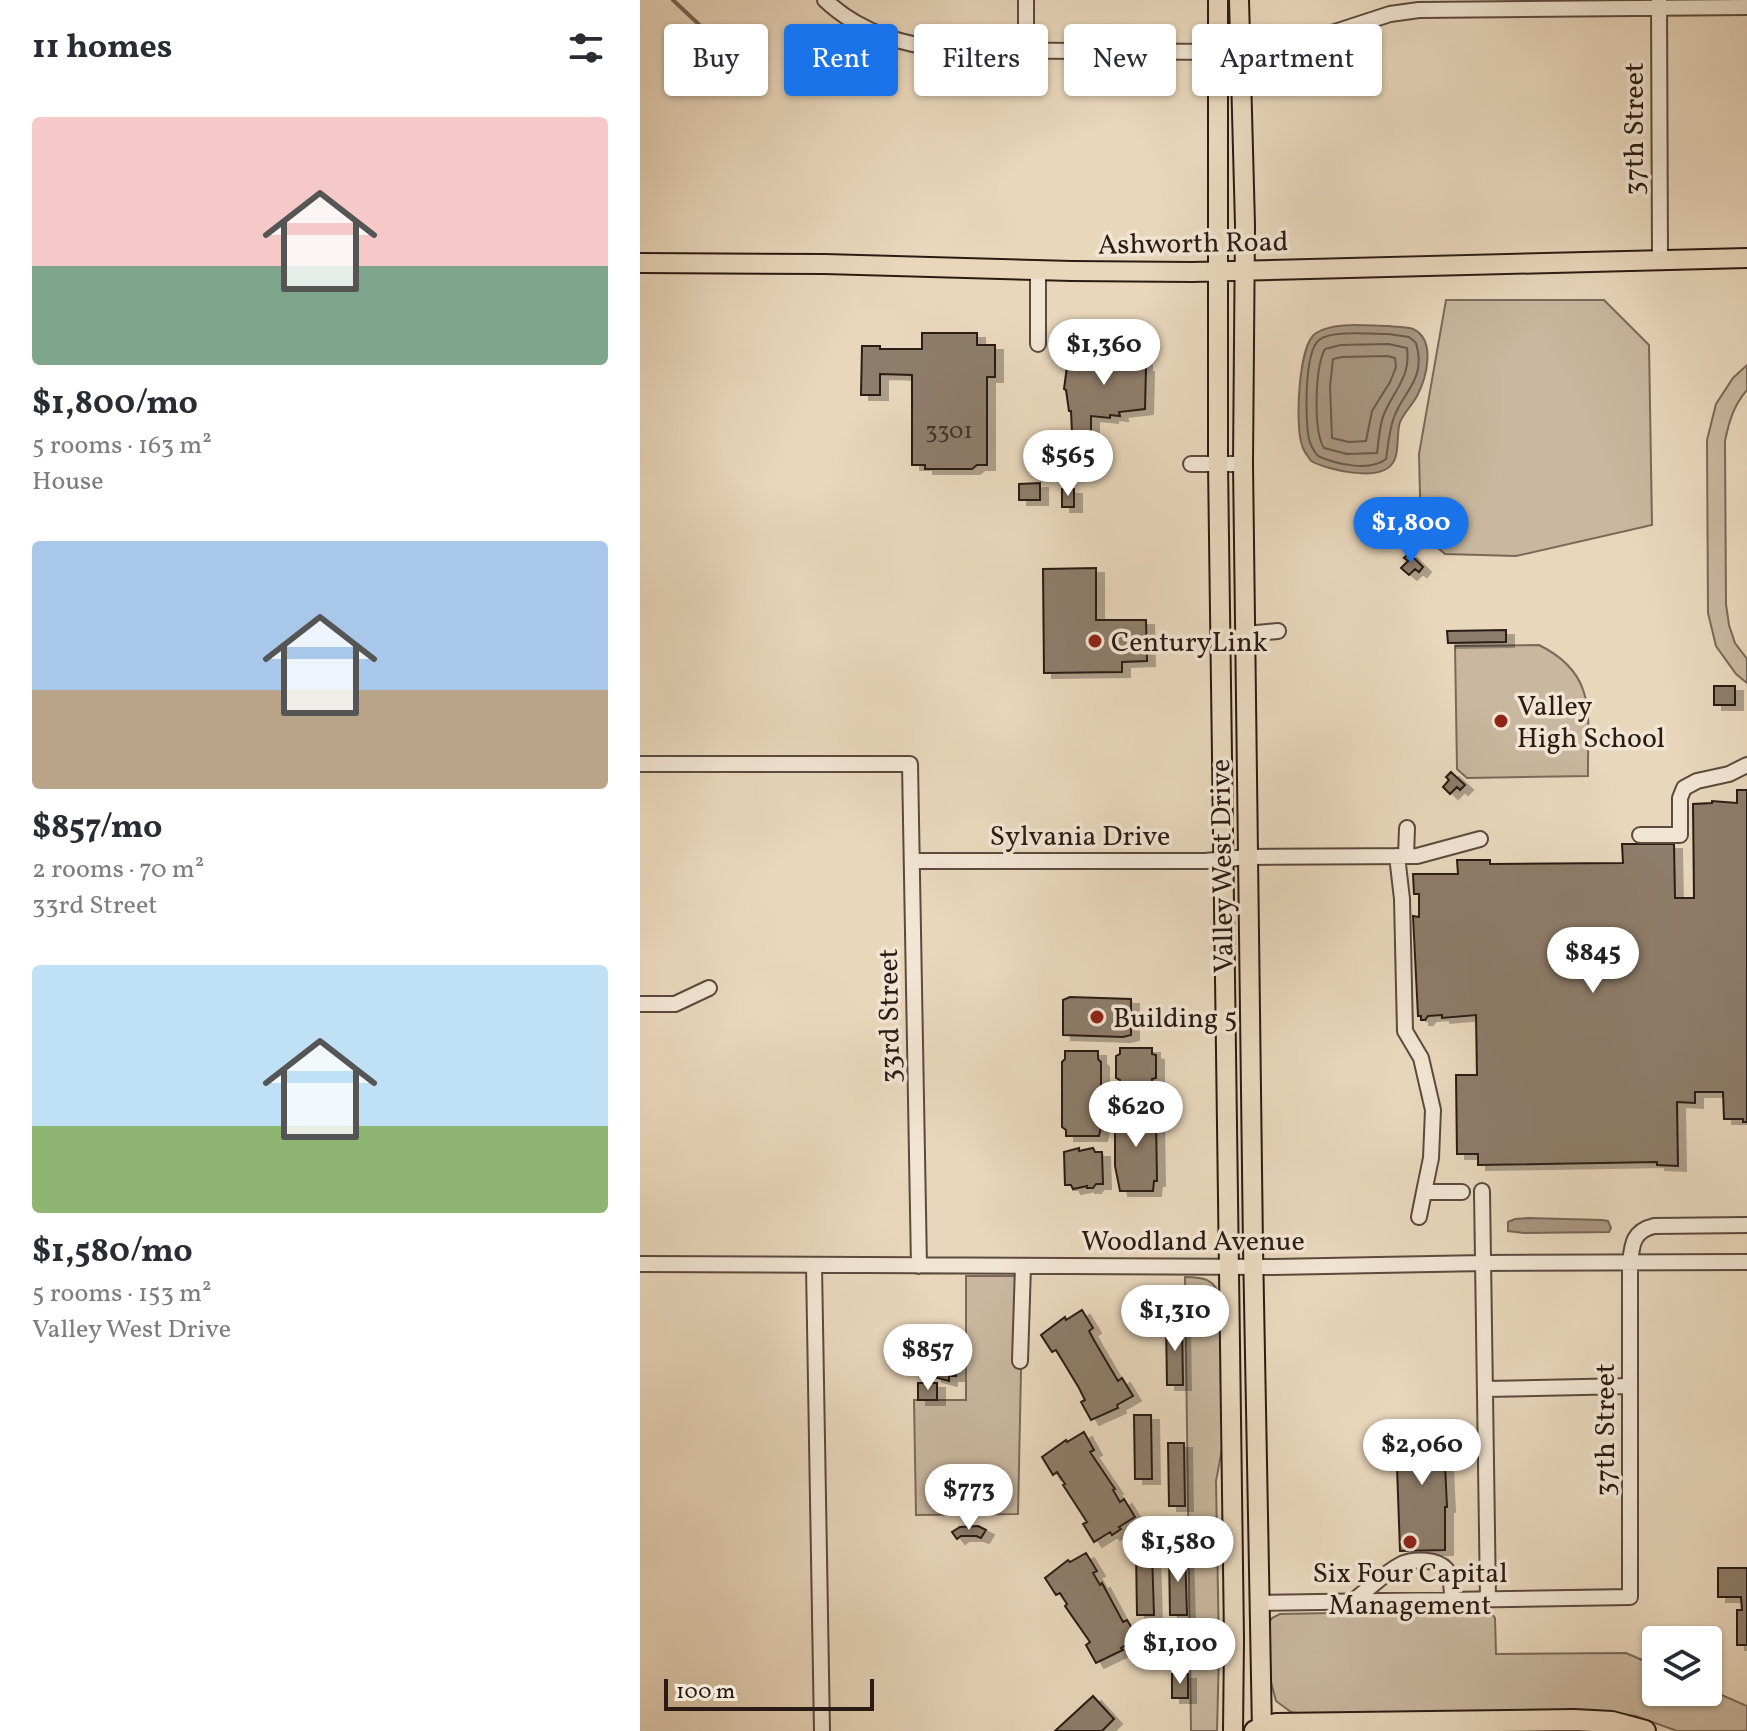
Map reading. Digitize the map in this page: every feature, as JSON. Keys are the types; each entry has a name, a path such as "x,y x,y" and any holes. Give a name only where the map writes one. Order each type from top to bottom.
{"highway":[{"path":"1260,1730 1276,1724 1574,1720 1612,1722 1645,1731"}],"main road":[{"name":"Valley West Drive","path":"1218,0 1218,24"},
{"name":"Valley West Drive","path":"1239,0 1239,24"},
{"name":"Valley West Drive","path":"1218,96 1218,464 1233,1731"},
{"name":"Valley West Drive","path":"1240,96 1245,271 1243,464 1260,1730"},
{"name":"Ashworth Road","path":"640,263 1245,271 1747,258"}],"street":[{"path":"825,0 844,16 878,35 914,46"},
{"path":"1026,0 1026,24"},
{"path":"1359,24 1390,14 1447,5 1659,4 1746,7"},
{"name":"37th Street","path":"1659,4 1660,258"},
{"path":"1048,50 1192,52"},
{"path":"1038,270 1038,344"},
{"path":"1191,464 1243,464"},
{"path":"1246,634 1278,631"},
{"name":"33rd Street","path":"640,764 910,764 919,1266"},
{"path":"1640,835 1680,835 1680,798 1684,788 1747,765"},
{"path":"1407,828 1401,856 1405,1031 1421,1058 1433,1110 1431,1158 1419,1217"},
{"name":"Sylvania Drive","path":"912,861 1222,861 1248,857 1401,856 1437,852 1480,839"},
{"path":"640,1004 675,1004 709,988"},
{"path":"1259,1603 1488,1599 1482,1191"},
{"path":"1424,1192 1462,1192"},
{"path":"1630,1263 1634,1238 1644,1228 1747,1225"},
{"name":"Woodland Avenue","path":"640,1264 1253,1267 1747,1262"},
{"name":"37th Street","path":"1488,1599 1630,1597 1630,1263"},
{"path":"814,1266 822,1731"},
{"path":"1020,1361 1023,1266"},
{"path":"1485,1389 1630,1386"},
{"path":"1353,1601 1398,1567 1418,1561 1430,1561 1446,1569 1450,1576 1452,1600"}],"shaded area":[{"path":"1446,300 1604,300 1649,345 1652,525 1516,556 1445,554 1421,533 1419,454"},
{"path":"1747,365 1747,390 1733,414 1725,441 1726,604 1735,643 1747,659 1747,683 1736,674 1716,646 1708,613 1707,440 1716,404 1733,378"},
{"path":"1539,645 1559,657 1581,685 1588,717 1588,776 1467,778 1457,769 1455,646"},
{"path":"966,1276 1023,1276 1018,1514 916,1515 914,1400 966,1400"},
{"path":"1185,1277 1212,1283 1220,1300 1223,1444 1216,1481 1217,1731 1191,1731"},
{"path":"1489,1610 1495,1618 1496,1654 1626,1653 1642,1660 1642,1706 1722,1706 1722,1695 1747,1706 1747,1731 1677,1731 1636,1716 1604,1712 1306,1715 1291,1712 1276,1701 1271,1682 1268,1625 1272,1618 1280,1614"}],"water":[{"path":"1389,326 1413,329 1420,334 1427,351 1426,370 1420,389 1400,422 1392,464 1376,472 1353,473 1311,461 1303,447 1299,421 1302,369 1310,340 1316,333 1332,327"},
{"path":"1528,1218 1602,1220 1608,1221 1611,1228 1609,1232 1508,1231 1508,1222"}],"building":[{"path":"922,333 977,333 977,345 995,345 995,377 987,377 987,465 977,465 972,469 925,469 925,465 912,465 912,375 880,374 880,395 861,395 862,346 922,349"},
{"path":"1102,350 1144,357 1145,409 1119,412 1120,416 1110,415 1110,418 1091,416 1091,431 1072,432 1071,411 1064,389 1068,359 1093,356 1092,352"},
{"path":"1040,483 1040,500 1019,500 1019,484"},
{"path":"1062,489 1074,489 1074,507 1062,507"},
{"path":"1409,553 1423,567 1409,575 1401,568 1408,561 1404,558"},
{"name":"CenturyLink","path":"1096,568 1096,620 1146,620 1147,661 1122,662 1122,672 1044,673 1043,569"},
{"path":"1506,630 1506,642 1448,643 1447,631"},
{"path":"1714,686 1735,686 1735,705 1714,705"},
{"path":"1451,772 1465,785 1460,790 1457,787 1450,794 1443,787"},
{"name":"Valley High School","path":"1737,790 1747,790 1747,1122 1743,1119 1724,1119 1723,1092 1695,1092 1695,1103 1677,1102 1678,1166 1657,1165 1657,1162 1478,1165 1478,1154 1457,1154 1456,1075 1477,1075 1476,1015 1428,1016 1425,1020 1418,1016 1413,916 1419,917 1419,894 1414,894 1413,874 1458,874 1457,860 1490,860 1490,864 1623,863 1622,844 1674,844 1675,898 1694,898 1693,804 1712,801 1737,803"},
{"name":"Building 5","path":"1070,997 1131,999 1131,1035 1063,1035 1063,1000"},
{"path":"1120,1048 1152,1048 1152,1054 1156,1055 1156,1078 1152,1079 1152,1086 1120,1086 1120,1080 1116,1078 1116,1056 1120,1054"},
{"path":"1065,1051 1098,1051 1101,1062 1099,1136 1066,1136 1066,1130 1062,1127 1062,1062"},
{"path":"1152,1107 1156,1118 1157,1181 1154,1181 1153,1191 1120,1191 1115,1166 1115,1133 1120,1108"},
{"path":"1079,1148 1079,1151 1093,1148 1095,1152 1102,1152 1103,1184 1073,1189 1071,1185 1065,1185 1064,1152"},
{"path":"1082,1310 1093,1328 1089,1331 1118,1381 1122,1378 1133,1396 1117,1405 1118,1408 1091,1420 1081,1402 1085,1400 1079,1388 1056,1350 1052,1352 1041,1335 1065,1317 1066,1320"},
{"path":"1182,1321 1183,1385 1167,1385 1166,1322"},
{"path":"944,1351 956,1351 956,1376 949,1376 949,1381 934,1377 934,1355 944,1355"},
{"path":"918,1383 937,1383 937,1400 918,1400"},
{"path":"1134,1415 1151,1415 1152,1479 1135,1479"},
{"path":"1443,1422 1447,1507 1445,1550 1400,1551 1398,1423"},
{"path":"1084,1432 1094,1450 1090,1452 1115,1489 1120,1502 1124,1499 1135,1517 1112,1535 1110,1532 1094,1542 1083,1524 1087,1522 1065,1484 1057,1472 1053,1475 1042,1457"},
{"path":"1168,1443 1184,1443 1185,1506 1169,1506"},
{"path":"978,1526 986,1530 981,1538 961,1536 957,1539 952,1532 960,1527"},
{"path":"1185,1551 1187,1615 1170,1615 1169,1552"},
{"path":"1136,1552 1152,1552 1154,1615 1137,1615"},
{"path":"1086,1553 1097,1571 1093,1573 1100,1585 1102,1583 1123,1622 1127,1620 1138,1638 1121,1648 1123,1650 1096,1663 1086,1645 1090,1642 1065,1606 1067,1604 1060,1593 1056,1595 1045,1578 1068,1560 1070,1562"},
{"path":"1718,1568 1747,1568 1747,1645 1737,1645 1737,1610 1742,1610 1741,1597 1718,1597"},
{"path":"1172,1674 1188,1674 1188,1698 1172,1698"},
{"path":"1093,1696 1114,1719 1102,1731 1055,1731"}],"waterway":[{"path":"673,0 698,24"}],"place":[{"name":"CenturyLink","path":"1095,641"},
{"name":"Valley High School","path":"1501,721"},
{"name":"Building 5","path":"1097,1017"},
{"name":"Six Four Capital Management","path":"1410,1542"}]}
